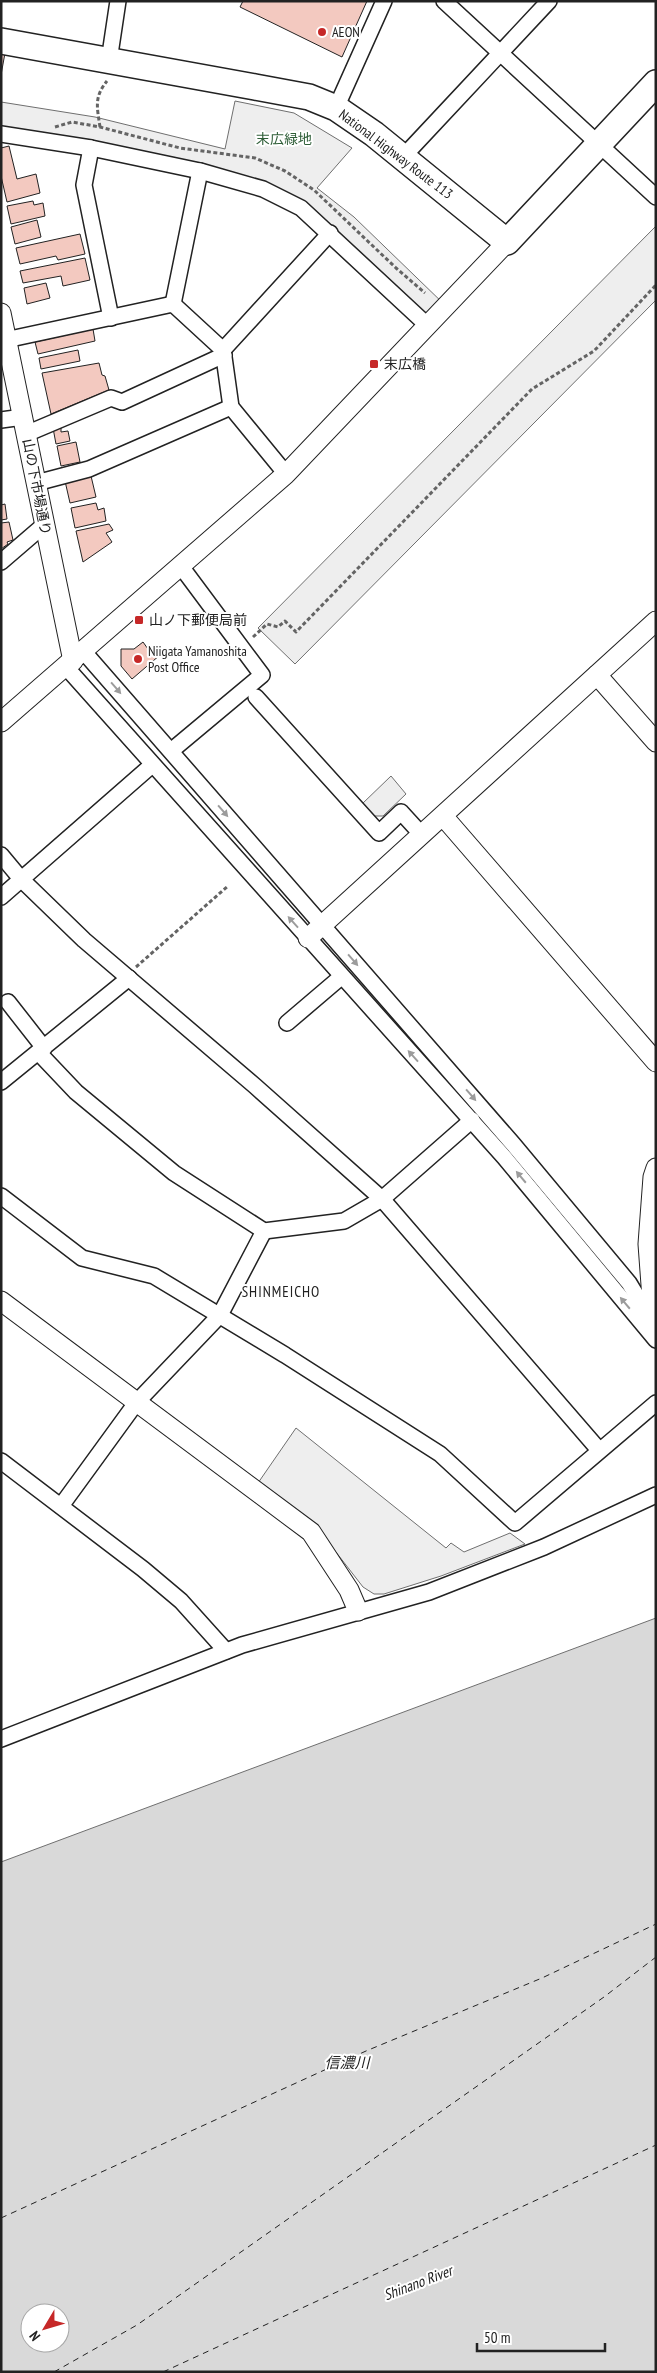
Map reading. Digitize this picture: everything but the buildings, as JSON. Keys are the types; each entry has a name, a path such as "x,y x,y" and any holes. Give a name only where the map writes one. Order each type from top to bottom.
{"highway":[{"name":"National Highway Route 113","path":"1,41 110,68 309,97 336,108 403,157 507,242"},
{"path":"507,242 656,83"}],"street":[{"path":"110,68 118,1"},
{"path":"336,108 384,1"},
{"path":"444,1 600,143 656,197"},
{"path":"403,157 549,1"},
{"path":"1,134 91,148 200,171 263,188 300,208 330,233 428,326"},
{"path":"91,148 84,185 111,318"},
{"path":"173,304 200,171"},
{"path":"1,420 24,426 111,398 122,402 224,353 330,233"},
{"path":"1,722 286,474 507,242"},
{"path":"4,341 173,304"},
{"path":"173,304 224,353 231,407 286,474"},
{"name":"山の下市場通り","path":"1,313 4,341 74,660"},
{"path":"36,482 89,469 231,407"},
{"path":"1,562 44,525"},
{"path":"171,751 262,675 180,565"},
{"path":"308,938 656,621"},
{"path":"74,660 171,751 513,1144 629,1283 655,1331"},
{"path":"74,660 152,765 472,1120 655,1331"},
{"path":"597,675 656,742"},
{"path":"256,697 379,833 401,812 422,835"},
{"path":"1,897 152,765"},
{"path":"443,816 656,1062"},
{"path":"1,855 22,879 84,940 382,1199 600,1450"},
{"path":"1,1082 41,1051 128,977"},
{"path":"287,1023 342,977"},
{"path":"8,1002 41,1051 76,1092 174,1173 264,1231 344,1221 382,1199 472,1120"},
{"path":"655,1331 648,1244 652,1177 656,1168"},
{"path":"1,1196 82,1258 154,1276 220,1315 440,1454 515,1523 656,1402"},
{"path":"60,1506 136,1403 220,1315 264,1231"},
{"path":"1,1301 311,1532 349,1590 358,1611"},
{"path":"1,1461 143,1569 181,1601 226,1651"},
{"path":"1,1739 226,1651 438,1589 544,1547 656,1495"}],"path":[{"path":"100,127 96,99 110,68"},
{"path":"241,648 267,624 278,627 285,621 296,632 532,389 594,350 656,285"},
{"path":"128,977 228,886"}],"green space":[{"name":"末広緑地","path":"235,101 294,113 352,148 317,188 354,217 447,307 428,326 330,233 263,189 1,134 1,102 95,117 225,149"},
{"path":"656,226 656,300 295,664 258,628"},
{"path":"391,776 406,794 383,816 373,816 362,804"},
{"path":"296,1428 446,1548 451,1543 464,1552 510,1533 525,1544 441,1576 384,1594 374,1594 363,1587 318,1529 258,1483"}],"water":[{"name":"信濃川","path":"656,1618 656,2372 1,2372 1,1862"}],"ferry route":[{"path":"1,2218 366,2051 542,1978 656,1924"},
{"path":"54,2372 137,2325 604,1997 656,1957"},
{"path":"163,2372 656,2145"}],"place":[{"name":"AEON","path":"322,32"},
{"name":"末広橋","path":"374,364"},
{"name":"山ノ下郵便局前","path":"139,620"},
{"name":"Niigata Yamanoshita Post Office","path":"138,659"}],"district":[{"name":"SHINMEICHO","path":"281,1292"}],"water label":[{"name":"Shinano River","path":"418,2283"}]}
